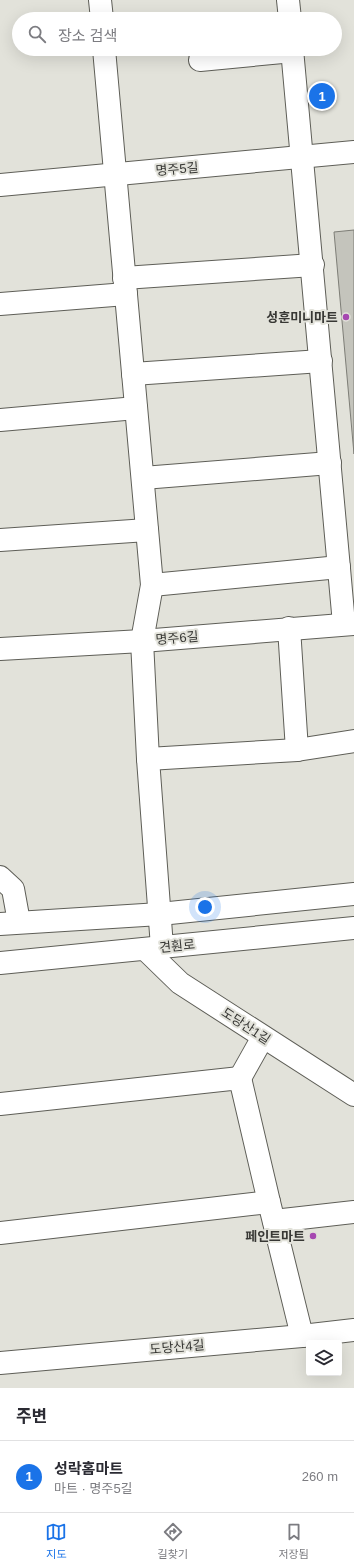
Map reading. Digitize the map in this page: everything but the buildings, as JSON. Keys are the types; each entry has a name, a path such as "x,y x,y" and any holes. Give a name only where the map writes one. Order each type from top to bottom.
{"street":[{"path":"100,0 101,12"},
{"path":"288,0 289,12"},
{"path":"105,56 152,585 142,641 148,759 160,914 154,948"},
{"path":"200,60 237,56"},
{"path":"294,56 339,567 349,624"},
{"name":"명주5길","path":"0,185 354,152"},
{"path":"0,304 125,286 312,265"},
{"path":"133,374 321,361"},
{"path":"0,420 136,408"},
{"path":"142,478 330,463"},
{"path":"0,540 147,530"},
{"path":"152,585 339,567"},
{"name":"명주6길","path":"0,649 142,641 349,624"},
{"path":"289,628 297,750"},
{"path":"148,759 297,750 354,741"},
{"path":"0,877 13,889 9,923 160,914 354,894"},
{"name":"견훤로","path":"0,963 354,928"},
{"name":"도당산1길","path":"154,948 180,983 354,1095"},
{"path":"263,1037 240,1078 302,1336"},
{"path":"0,1104 240,1078"},
{"path":"0,1233 271,1212 354,1212"},
{"name":"도당산4길","path":"0,1363 354,1330"}],"place":[{"name":"성락홈마트","path":"322,96"},
{"name":"성훈미니마트","path":"346,317"},
{"name":"페인트마트","path":"313,1236"}]}
